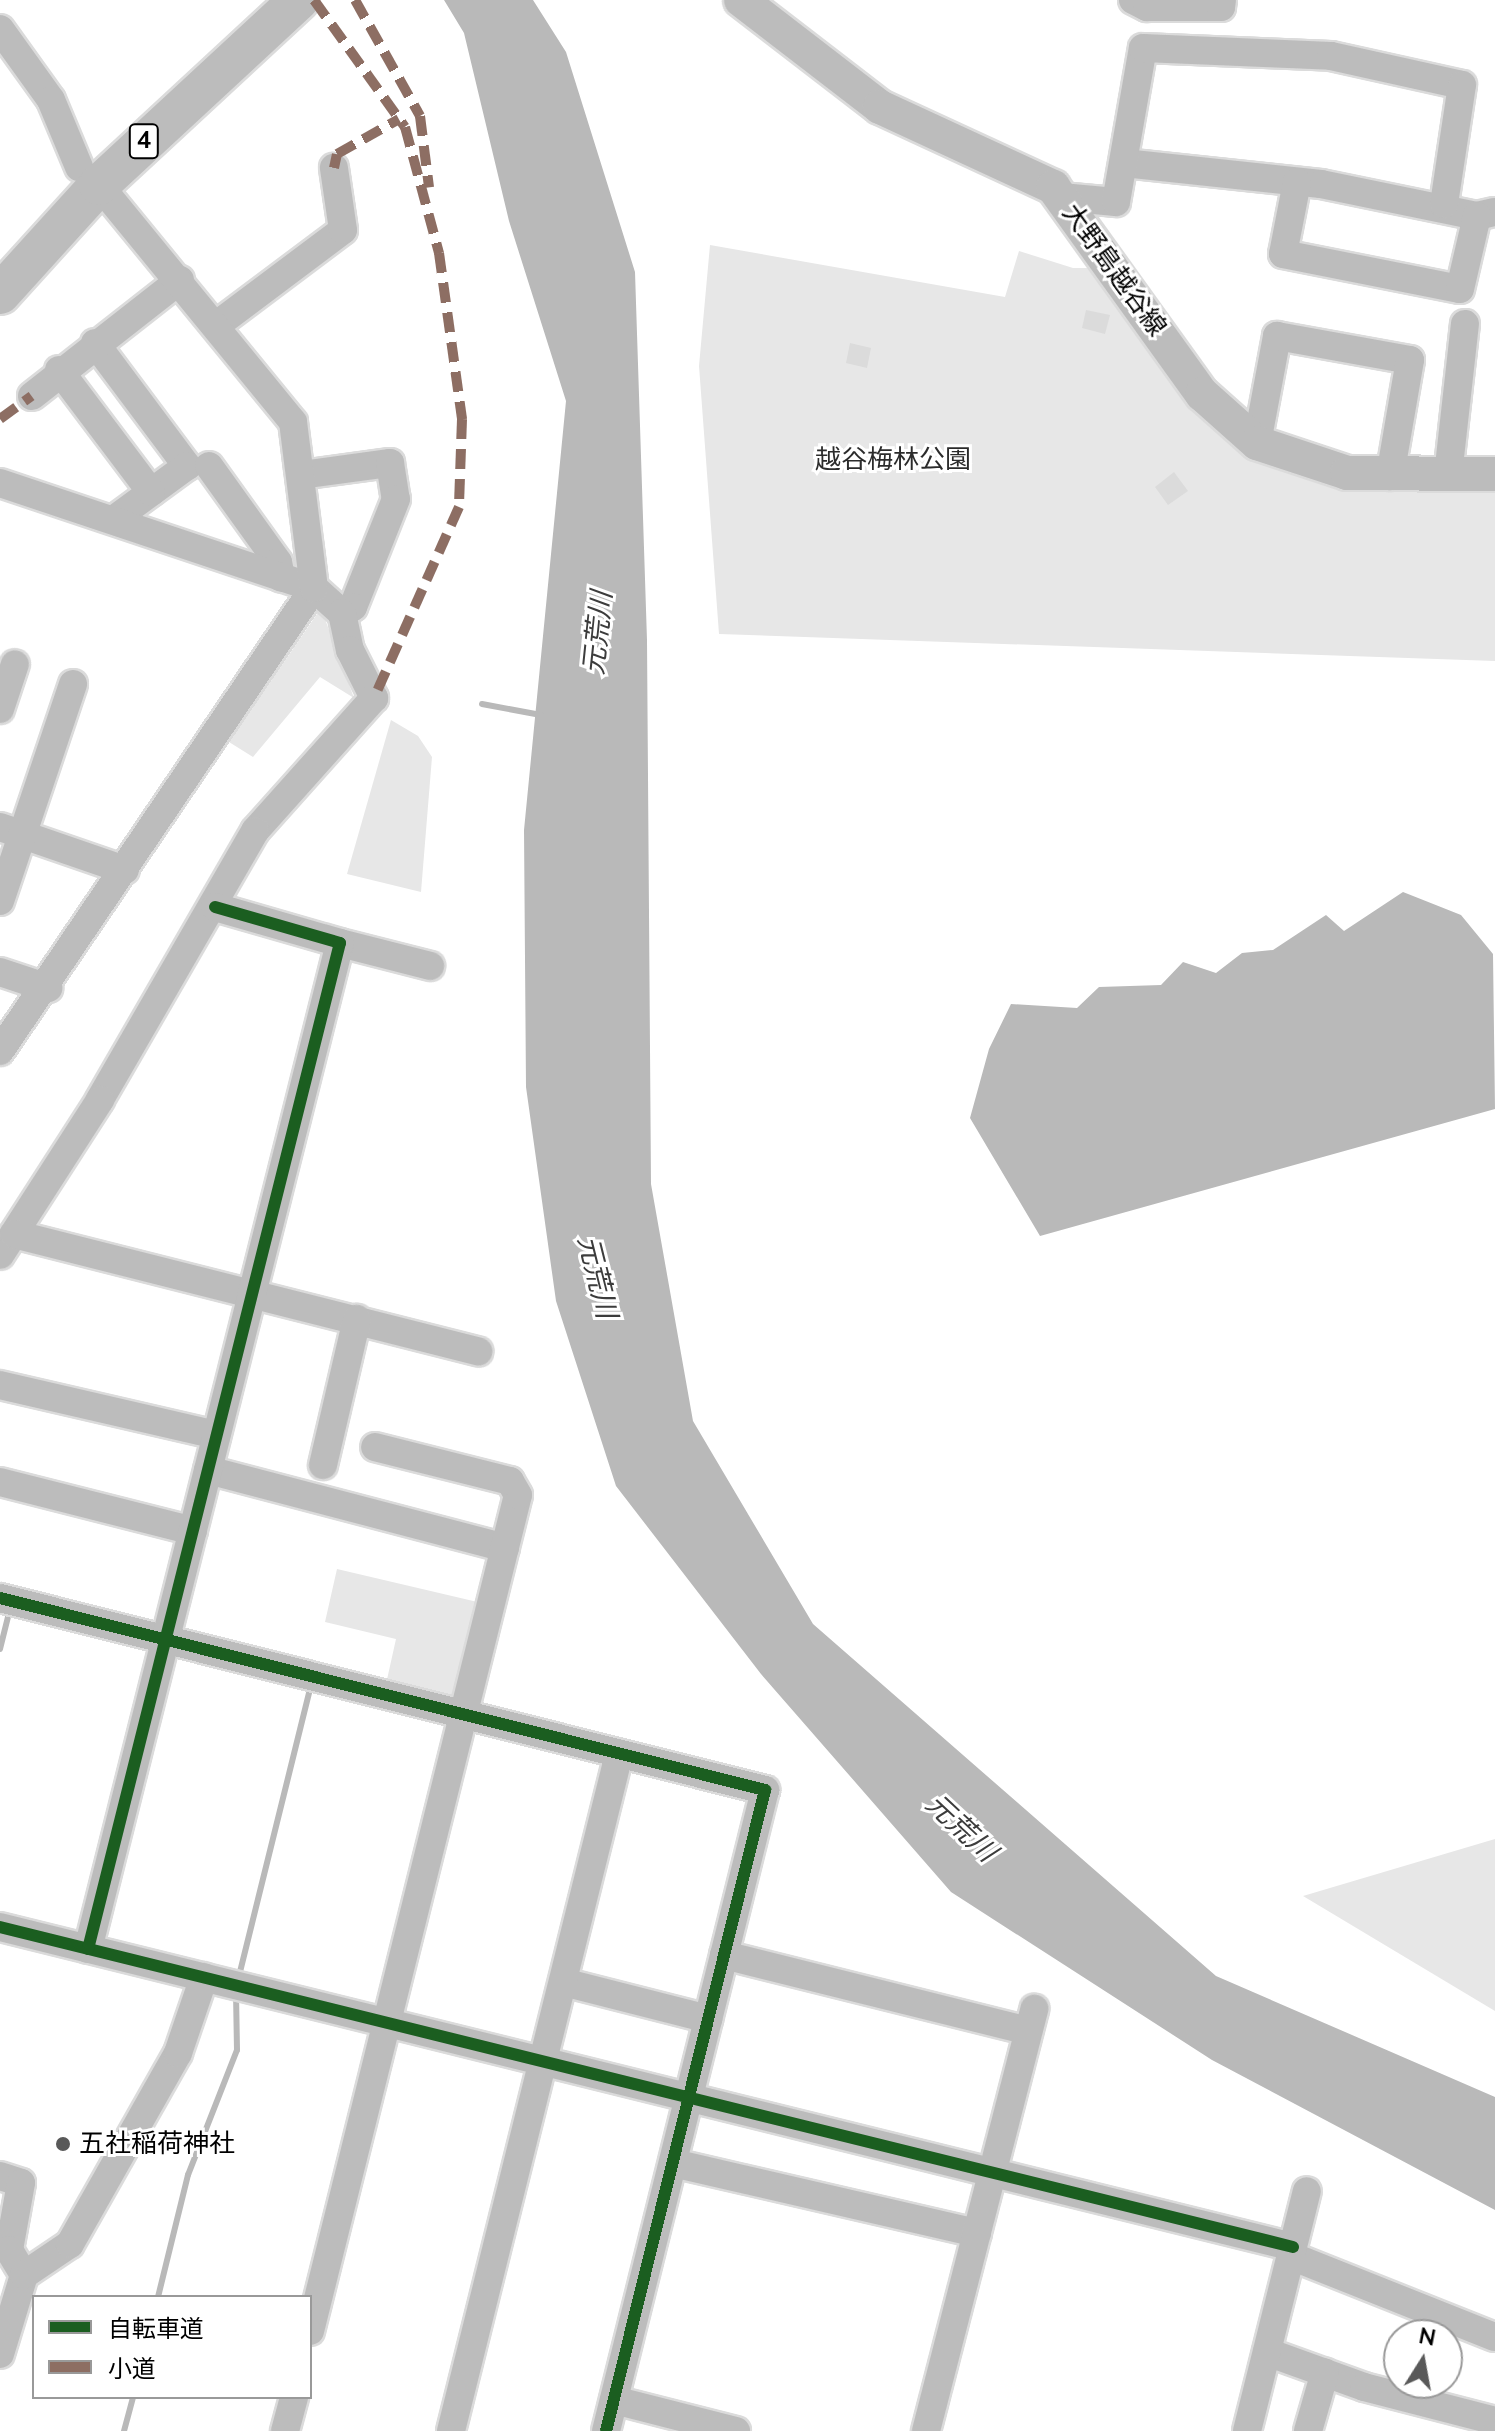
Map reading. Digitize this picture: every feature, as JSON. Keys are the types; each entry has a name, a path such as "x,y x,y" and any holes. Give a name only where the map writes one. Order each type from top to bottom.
{"highway":[{"name":"4","path":"0,294 89,176 258,0"},
{"name":"4","path":"0,256 89,176 299,0"}],"main road":[{"name":"大野島越谷線","path":"741,0 764,12 880,107 1036,176 1061,197 1202,394 1257,443 1304,463 1390,476 1495,474"}],"street":[{"path":"1133,0 1147,7 1221,7 1222,0"},
{"path":"0,29 51,100 89,176 218,324 293,422 314,588 48,988 0,1051"},
{"path":"1061,197 1116,202 1143,48 1331,56 1462,85 1444,204"},
{"path":"1124,163 1297,182 1444,204 1486,214 1460,289 1283,254 1297,182"},
{"path":"218,324 343,230 334,168"},
{"path":"32,396 59,370 180,280"},
{"path":"1448,475 1465,324"},
{"path":"1257,443 1277,336 1410,360 1390,476"},
{"path":"95,343 187,466 116,518"},
{"path":"59,370 151,492"},
{"path":"301,475 390,463 396,499 353,607 342,613"},
{"path":"209,466 278,562 281,578"},
{"path":"0,483 116,518 314,588 342,613 350,650 374,698 255,831 215,907 7,1245 252,1293 478,1351"},
{"path":"0,709 15,664"},
{"path":"0,901 11,831 73,684"},
{"path":"11,831 125,870"},
{"path":"215,907 430,966"},
{"path":"88,1949 340,943"},
{"path":"0,972 48,988"},
{"path":"323,1465 357,1319"},
{"path":"0,1385 216,1435"},
{"path":"312,2323 518,1495 510,1481 375,1447"},
{"path":"208,1470 505,1548"},
{"path":"0,1482 193,1531"},
{"path":"0,1598 463,1717 765,1790 606,2431"},
{"path":"451,2431 619,1754"},
{"path":"0,1927 992,2173 1292,2252 1495,2337"},
{"path":"724,1955 1031,2020 926,2431"},
{"path":"563,1982 708,2019"},
{"path":"0,2354 24,2275 70,2244 178,2053 226,1983"},
{"path":"673,2163 977,2233"},
{"path":"0,2176 21,2183 9,2250 24,2275"},
{"path":"1247,2431 1307,2191"},
{"path":"1267,2352 1495,2421"},
{"path":"1308,2431 1325,2372"},
{"path":"285,2431 293,2399"},
{"path":"614,2400 736,2431"}],"green space":[{"name":"越谷梅林公園","path":"710,245 1005,297 1019,251 1073,268 1096,268 1248,453 1318,481 1495,485 1495,661 719,634 699,366"},
{"path":"321,608 354,698 320,677 253,757 229,742"},
{"path":"391,720 418,736 432,757 421,892 347,874"},
{"path":"337,1569 486,1604 460,1711 384,1693 396,1639 325,1622"},
{"path":"1495,1839 1495,2011 1303,1896"}],"water":[{"name":"元荒川","path":"444,0 533,0 566,52 635,272 647,640 651,1184 693,1421 813,1624 1216,1976 1495,2097 1495,2210 1212,2060 951,1892 761,1674 616,1486 556,1301 526,1087 524,830 566,401 509,221 464,33"},
{"path":"1403,892 1461,915 1493,954 1495,1109 1040,1236 970,1118 989,1049 1011,1004 1077,1008 1099,987 1161,985 1183,962 1216,973 1242,953 1273,950 1326,915 1344,931"}],"building":[{"path":"1086,310 1110,315 1105,334 1082,328"},
{"path":"850,343 871,348 867,368 846,363"},
{"path":"1174,472 1188,491 1168,505 1155,487"}],"waterway":[{"path":"482,704 541,715"},
{"path":"0,1649 9,1612"},
{"path":"238,1980 310,1688"},
{"path":"158,2295 188,2175 237,2050 236,1995"},
{"path":"124,2431 132,2399"}],"marked path":[{"path":"314,0 405,127 439,253 462,419 459,507 374,698"},
{"path":"355,0 420,116 429,187"},
{"path":"334,168 337,154 399,119"},
{"path":"0,419 32,396"}],"cycle path":[{"path":"88,1949 340,943 215,907"},
{"path":"0,1598 765,1790 606,2431"},
{"path":"0,1927 1293,2247"}],"place":[{"name":"五社稲荷神社","path":"63,2144"}]}
